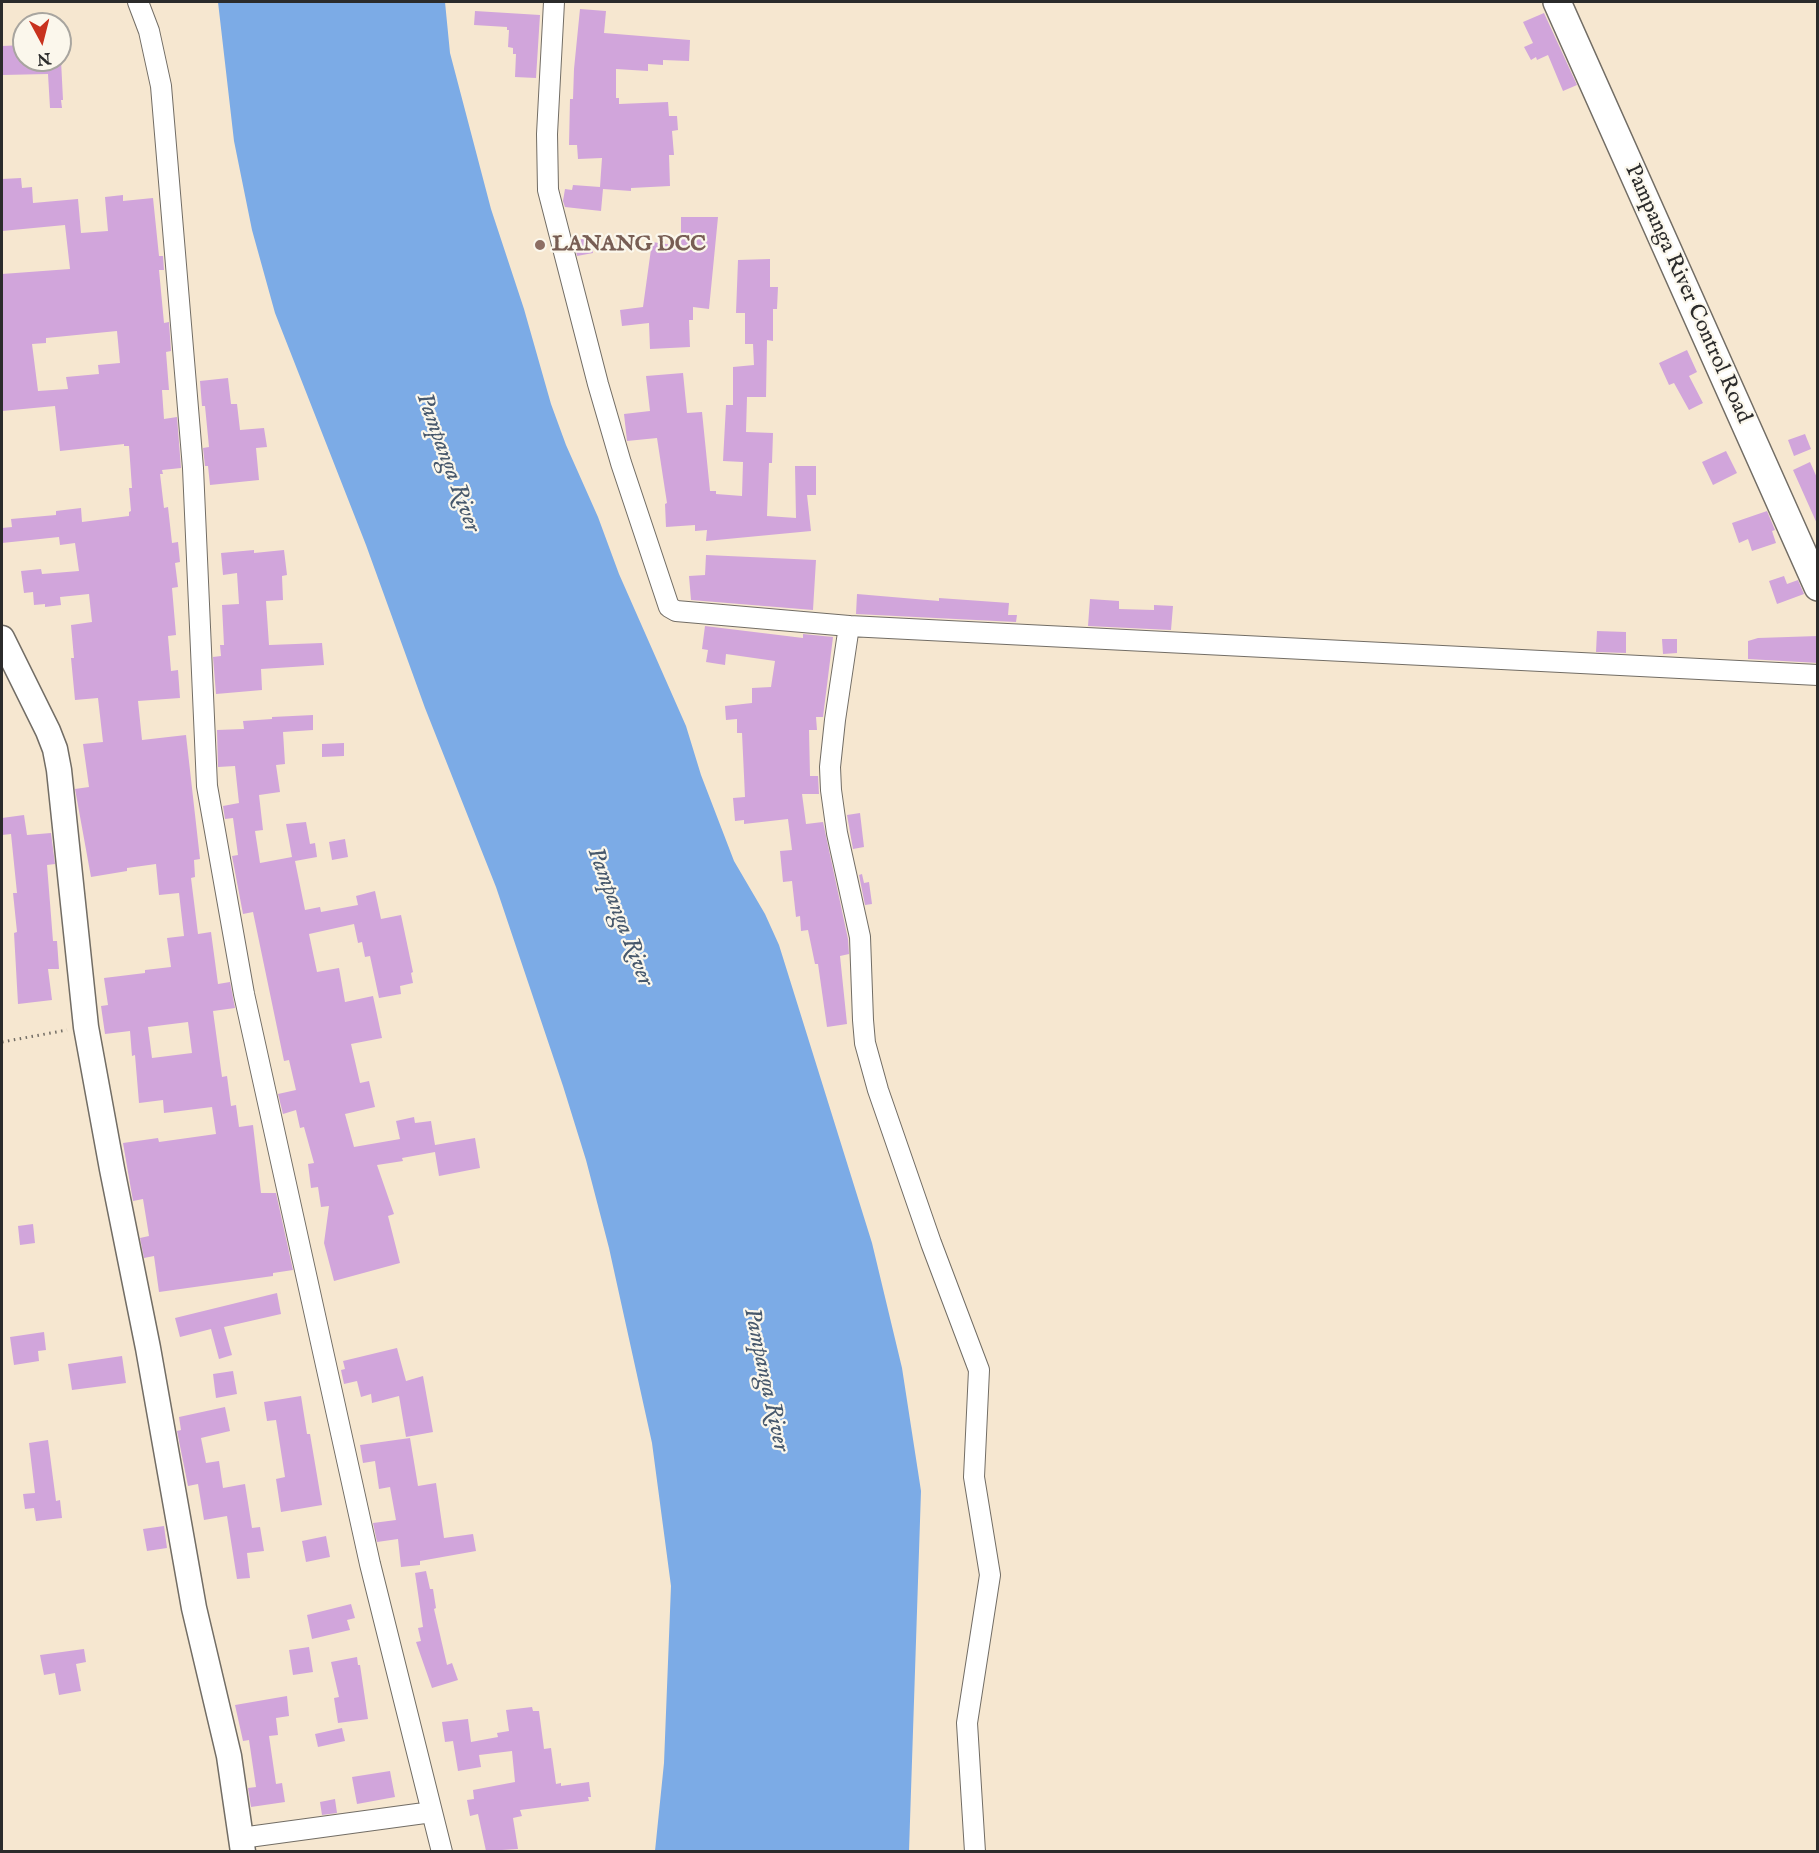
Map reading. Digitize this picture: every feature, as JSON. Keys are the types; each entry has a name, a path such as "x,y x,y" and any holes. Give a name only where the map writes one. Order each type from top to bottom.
{"main road":[{"name":"Pampanga River Control Road","path":"1557,2 1818,587"}],"street":[{"path":"138,2 149,31 161,86 193,468 207,786 244,994 370,1564 442,1851"},
{"path":"554,2 547,134 548,190 604,406 669,607 676,610 849,626 1818,675"},
{"path":"849,626 830,767 837,833 860,937 865,1042 878,1090 930,1243 979,1370 974,1477 990,1575 967,1723 975,1851"},
{"path":"2,638 55,749 63,801 86,1027 148,1348 194,1608 229,1756 242,1845 432,1812"}],"path":[{"path":"2,1042 86,1027"}],"water":[{"name":"Pampanga River","path":"218,2 445,2 450,53 491,209 524,309 551,404 619,574 686,726 701,775 734,861 765,914 779,945 872,1243 902,1368 921,1491 909,1851 655,1851 664,1763 671,1586 652,1443 609,1248 586,1160 563,1086 496,887 425,708 366,545 275,313 252,230 234,141"}],"building":[{"path":"580,9 606,11 604,33 690,40 689,61 663,60 663,65 648,64 648,71 616,69 616,98 619,98 619,104 668,102 669,116 677,116 678,130 672,131 674,155 669,155 670,186 631,188 631,191 603,189 601,211 565,207 563,201 565,189 572,190 573,185 600,187 602,158 578,159 577,145 569,145 570,99 573,99"},
{"path":"475,11 540,15 536,78 515,77 516,54 513,54 513,48 508,47 509,30 507,27 474,25"},
{"path":"1544,13 1577,85 1563,91 1548,55 1531,60 1524,47 1533,43 1523,22"},
{"path":"2,46 12,46 12,72 62,72 62,108 50,108 48,74 2,75"},
{"path":"21,178 22,188 32,187 33,203 78,199 81,233 108,231 105,197 123,195 123,201 153,198 159,256 163,256 164,270 159,270 164,323 169,322 171,351 166,352 169,390 162,390 164,419 177,417 181,468 162,470 163,474 160,474 164,508 168,507 172,543 178,542 180,562 175,563 178,587 172,588 176,635 168,636 171,671 178,670 180,698 138,701 142,740 186,735 200,859 194,860 195,877 191,878 198,934 211,932 218,984 230,982 235,1008 213,1011 222,1077 227,1076 231,1106 236,1105 239,1127 253,1125 261,1193 276,1193 293,1270 273,1273 273,1276 159,1292 154,1256 144,1258 140,1238 149,1236 143,1199 133,1201 123,1143 158,1138 159,1142 216,1134 212,1107 164,1113 163,1100 139,1103 135,1055 132,1056 130,1031 105,1034 101,1006 108,1005 104,978 171,967 167,938 184,936 179,893 159,895 156,864 91,877 75,789 89,787 83,744 103,742 98,698 75,700 71,658 74,658 71,625 92,622 89,594 60,597 61,605 45,607 45,604 34,605 33,592 24,593 21,571 41,569 42,574 79,571 75,543 60,545 59,537 2,543 2,528 12,527 11,519 56,515 56,511 81,508 82,522 129,516 131,511 129,488 132,488 129,446 124,446 124,444 60,451 55,406 2,411 2,274 70,269 65,225 2,231 2,179","holes":["117,331 120,363 98,365 99,374 66,377 68,389 38,391 32,344 46,343 46,338","188,1022 192,1053 152,1058 148,1027"]},
{"path":"681,217 718,217 709,309 693,307 693,320 689,320 690,347 650,349 649,323 622,326 620,310 643,307 652,242 681,246"},
{"path":"590,237 593,253 577,256 574,241"},
{"path":"770,259 770,287 778,287 777,309 773,309 773,341 767,340 766,397 747,397 746,432 773,433 772,463 769,463 767,516 796,518 795,466 816,466 816,495 807,495 811,531 706,541 707,530 695,531 695,525 666,527 665,504 667,503 657,438 627,441 624,414 650,411 646,376 683,373 687,413 702,412 710,491 716,491 716,494 742,496 743,462 723,461 726,405 733,405 733,367 754,365 753,344 745,344 745,313 736,313 738,260"},
{"path":"1687,350 1697,372 1689,376 1703,403 1689,410 1674,383 1669,385 1659,363"},
{"path":"228,378 231,404 237,404 240,430 264,428 267,447 256,448 259,480 210,485 203,448 209,447 200,381"},
{"path":"1805,434 1811,449 1794,456 1788,440"},
{"path":"1726,451 1737,473 1713,485 1702,462"},
{"path":"1810,462 1818,480 1818,526 1793,470"},
{"path":"1767,511 1775,530 1772,531 1776,543 1752,551 1748,539 1739,543 1732,523"},
{"path":"254,550 254,553 284,550 287,575 282,576 283,600 266,601 269,645 322,643 324,665 261,669 262,690 216,694 213,657 221,656 220,645 224,645 222,605 239,604 237,573 223,575 221,553"},
{"path":"706,555 816,560 813,610 691,600 689,576 705,575"},
{"path":"1784,576 1787,584 1798,580 1804,594 1777,604 1769,581"},
{"path":"857,594 939,601 939,598 1009,603 1008,615 1017,615 1016,622 856,614"},
{"path":"1090,599 1119,601 1119,609 1154,610 1154,605 1173,606 1171,630 1088,626"},
{"path":"705,626 803,638 803,634 833,637 823,717 816,717 817,730 809,730 810,776 818,776 819,794 802,794 806,824 823,822 848,939 849,954 840,956 847,1024 827,1027 818,964 815,964 808,930 801,931 800,916 796,917 792,881 783,882 780,851 792,850 788,819 744,824 744,820 735,821 733,798 745,797 742,733 737,733 737,719 726,720 725,706 752,703 752,688 771,687 775,661 726,654 725,665 706,662 708,650 702,649"},
{"path":"1597,631 1626,632 1626,653 1596,652"},
{"path":"1818,636 1818,663 1748,659 1748,641 1758,638"},
{"path":"1662,639 1677,639 1677,653 1663,654"},
{"path":"313,715 313,730 283,732 285,764 276,765 280,792 259,795 263,830 255,831 260,863 292,857 286,824 306,822 310,844 315,843 317,857 295,861 305,910 320,907 321,912 358,905 356,896 375,891 381,919 401,915 413,972 411,973 413,983 400,986 401,994 379,998 370,956 365,957 362,942 358,943 354,924 309,934 317,972 339,968 345,1002 373,996 382,1038 351,1044 360,1083 369,1081 375,1107 345,1114 354,1147 400,1139 396,1121 414,1117 415,1123 431,1121 435,1145 475,1138 480,1168 439,1176 435,1152 377,1165 394,1214 388,1216 400,1263 334,1281 324,1243 329,1206 321,1207 318,1187 311,1188 308,1164 314,1163 304,1127 300,1128 296,1110 283,1114 278,1094 296,1090 289,1060 284,1061 253,912 243,914 232,856 238,855 233,818 225,819 223,806 239,803 235,766 218,767 217,730 244,729 243,721"},
{"path":"344,743 344,756 322,757 322,744"},
{"path":"860,813 864,847 853,849 847,815"},
{"path":"24,815 27,835 51,833 55,864 47,865 53,941 57,941 59,969 48,969 52,1000 18,1004 14,933 17,932 13,893 17,893 11,834 2,835 2,818"},
{"path":"345,839 348,857 332,860 329,842"},
{"path":"862,874 864,883 869,882 872,904 865,905 859,875"},
{"path":"33,1224 35,1243 20,1245 18,1226"},
{"path":"277,1293 281,1314 224,1327 232,1355 219,1359 211,1329 180,1337 175,1318"},
{"path":"44,1332 46,1350 38,1351 39,1361 14,1365 10,1337"},
{"path":"397,1348 406,1381 423,1376 433,1432 406,1437 399,1396 372,1403 371,1394 361,1397 357,1381 344,1384 341,1370 345,1369 343,1361"},
{"path":"122,1356 126,1383 72,1390 68,1364"},
{"path":"233,1371 237,1394 216,1398 213,1374"},
{"path":"301,1396 322,1505 281,1512 276,1479 285,1477 276,1420 267,1421 264,1402"},
{"path":"225,1407 230,1431 201,1438 206,1463 219,1461 223,1488 245,1484 252,1528 260,1527 264,1551 247,1553 250,1578 237,1579 227,1516 204,1520 198,1484 188,1486 177,1431 181,1430 179,1417"},
{"path":"410,1438 418,1486 436,1483 444,1538 473,1534 476,1551 420,1561 420,1565 401,1567 398,1539 377,1542 373,1523 396,1520 390,1487 379,1489 375,1461 363,1463 360,1445"},
{"path":"48,1440 56,1501 60,1500 62,1518 36,1521 34,1508 25,1509 23,1494 35,1493 29,1443"},
{"path":"164,1526 167,1548 147,1551 143,1529"},
{"path":"326,1536 330,1557 306,1562 302,1541"},
{"path":"426,1571 430,1589 433,1589 436,1608 434,1609 447,1665 452,1663 458,1680 432,1688 416,1642 421,1641 418,1628 423,1627 415,1573"},
{"path":"351,1604 355,1618 347,1620 350,1630 312,1639 307,1615"},
{"path":"309,1647 313,1672 293,1675 289,1650"},
{"path":"84,1649 86,1662 76,1664 81,1691 59,1695 55,1673 44,1675 40,1655"},
{"path":"357,1657 368,1719 338,1723 334,1698 339,1697 331,1662"},
{"path":"287,1696 289,1716 276,1718 278,1735 269,1736 276,1784 282,1783 285,1802 251,1807 248,1788 256,1787 249,1740 243,1741 235,1705"},
{"path":"532,1707 533,1711 539,1711 544,1749 551,1748 556,1784 561,1783 561,1786 589,1782 591,1797 588,1797 589,1801 520,1810 522,1816 513,1818 518,1849 486,1851 478,1814 470,1816 467,1800 474,1799 473,1790 515,1782 512,1751 479,1755 481,1767 458,1771 453,1741 445,1742 442,1722 468,1719 471,1742 498,1737 497,1733 509,1731 506,1710"},
{"path":"342,1728 345,1741 318,1747 315,1734"},
{"path":"390,1771 395,1797 357,1804 352,1777"},
{"path":"335,1799 337,1813 322,1815 320,1802"}],"place":[{"name":"LANANG DCC","path":"540,245"}]}
